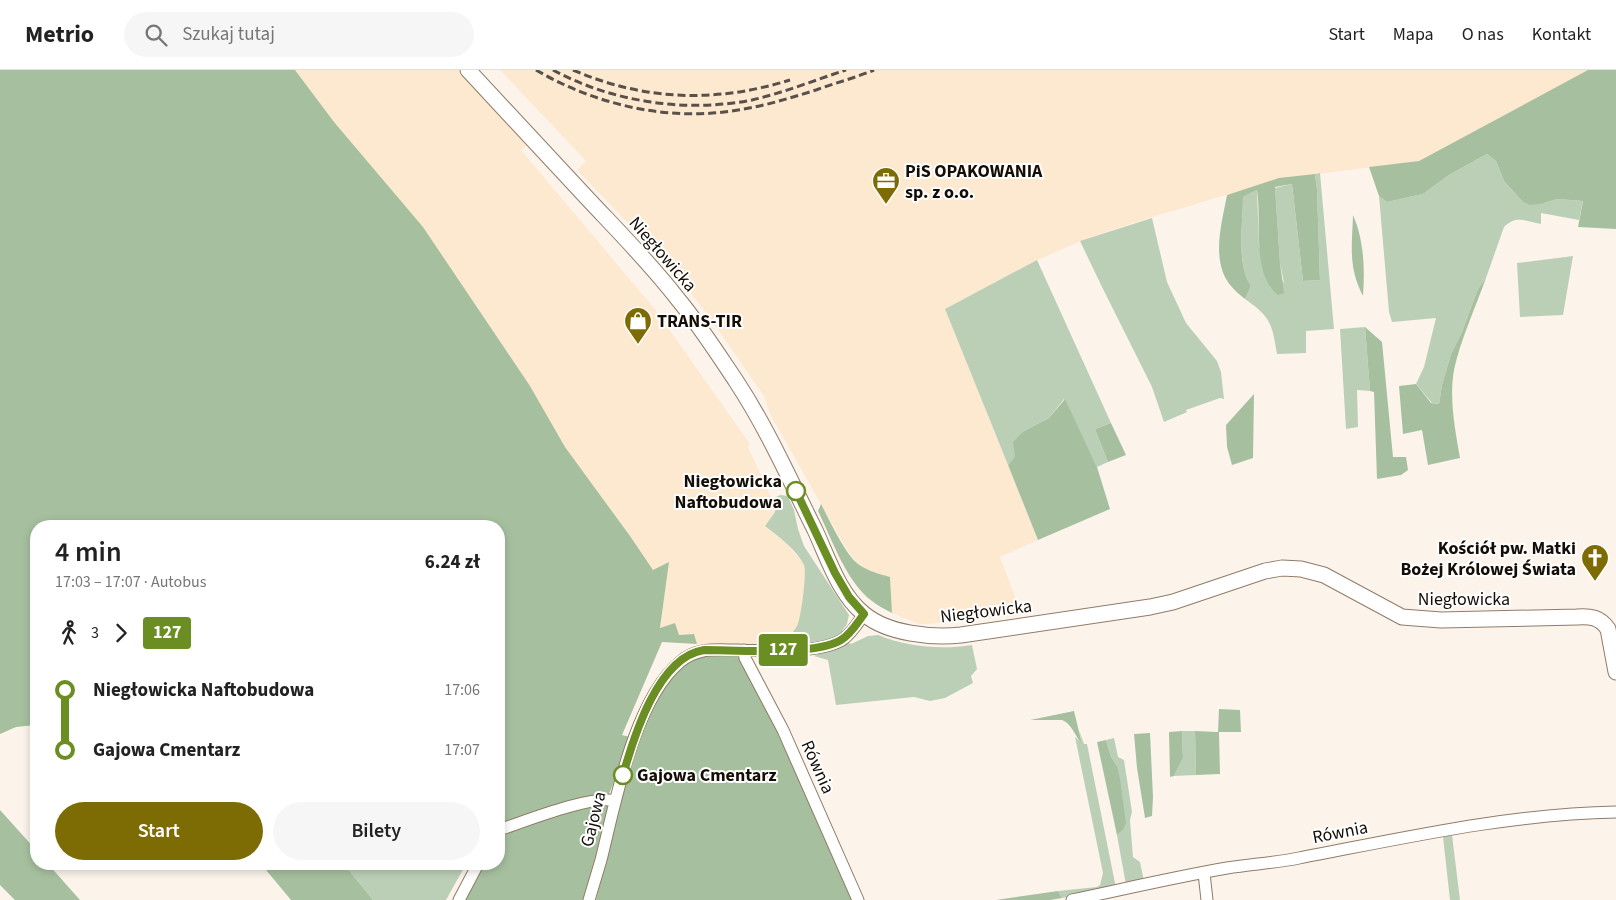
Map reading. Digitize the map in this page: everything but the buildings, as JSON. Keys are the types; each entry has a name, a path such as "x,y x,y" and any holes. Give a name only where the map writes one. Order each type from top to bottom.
{"street":[{"name":"Niegłowicka","path":"468,70 620,232 678,298 754,410 790,479 835,573 849,597 864,614 883,624 912,634 933,637 961,635 1132,610 1173,602 1265,571 1282,568 1301,569 1324,575 1402,617 1440,620 1577,616 1594,618 1608,629 1616,672"},
{"name":"Gajowa","path":"589,900 627,760 644,715 659,686 670,672 680,662 700,650 815,648 826,646 846,637 864,614"},
{"name":"Równia","path":"744,650 745,658 783,730 858,900"},
{"path":"505,828 562,809 603,799 615,801"},
{"name":"Równia","path":"1072,900 1204,873 1296,859 1390,840 1525,818 1581,812 1616,812"},
{"path":"459,900 475,870"},
{"path":"1204,873 1207,900"}],"shaded area":[{"path":"295,70 460,70 528,144 521,150 654,308 750,444 748,447 773,501 777,501 775,512 765,526 788,545 803,563 806,570 801,616 797,626 781,644 755,646 697,644 694,634 679,635 660,629 669,562 653,571 565,447 530,386 423,227 334,122"},
{"path":"500,70 1589,70 1419,161 1279,179 1133,223 1088,238 1033,262 945,309 1038,540 1000,557 1022,615 919,624 892,613 890,577 873,573 856,563 770,414 764,396 710,318 673,270 577,170 586,161"}],"green space":[{"path":"0,70 295,70 334,122 423,227 530,386 565,447 653,570 669,562 660,628 675,623 679,635 694,634 697,644 662,642 622,735 630,737 609,794 505,825 505,520 30,520 30,726 16,727 0,734"},
{"path":"1588,70 1616,70 1616,229 1578,227 1583,201 1557,199 1530,205 1522,201 1504,181 1496,161 1487,154 1449,175 1423,194 1387,202 1379,196 1369,167 1419,161"},
{"path":"1487,154 1496,161 1504,181 1522,201 1544,203 1557,199 1583,201 1579,220 1541,213 1541,224 1517,220 1508,223 1504,227 1486,278 1478,289 1462,332 1451,354 1442,385 1439,404 1432,403 1416,384 1424,367 1436,318 1392,322 1389,312 1379,196 1387,202 1423,194 1449,175"},
{"path":"1320,173 1334,329 1306,331 1306,353 1277,354 1274,335 1269,322 1260,311 1245,299 1251,286 1243,267 1243,197 1257,190 1259,247 1284,283 1280,263 1275,188 1292,184 1303,281 1320,280 1315,174"},
{"path":"1315,174 1320,280 1303,281 1292,184 1275,187 1284,293 1278,295 1270,286 1264,274 1259,246 1257,190 1243,197 1243,267 1251,286 1245,299 1231,286 1225,276 1219,254 1219,242 1227,195 1279,178"},
{"path":"1353,215 1363,255 1363,296 1353,266"},
{"path":"1152,218 1167,282 1186,323 1217,361 1221,372 1224,399 1220,398 1186,410 1187,412 1164,422 1152,387 1080,241"},
{"path":"1573,256 1563,315 1520,317 1517,263"},
{"path":"1037,260 1111,423 1095,429 1108,462 1097,467 1064,399 1049,418 1024,431 1015,456 1008,465 945,309"},
{"path":"1486,278 1464,336 1454,370 1452,403 1460,458 1428,465 1422,430 1403,434 1399,386 1416,384 1431,403 1439,404 1442,385 1451,354 1462,332 1478,289"},
{"path":"1365,327 1370,391 1357,390 1358,427 1346,429 1340,329"},
{"path":"1365,327 1382,342 1393,457 1406,457 1408,470 1401,475 1377,479 1374,392 1370,391"},
{"path":"1254,394 1253,458 1232,465 1227,447 1226,425"},
{"path":"1065,399 1097,467 1110,509 1038,540 1008,465 1015,456 1013,442 1024,431 1049,418"},
{"path":"1111,423 1126,455 1108,462 1095,429"},
{"path":"780,495 788,496 804,546 849,615 842,634 826,641 781,644 794,631 799,622 805,569 801,559 792,549 765,526 775,512 777,501 773,502 772,499"},
{"path":"821,504 853,559 866,569 890,577 892,613 874,603 863,593 847,572 818,511"},
{"path":"878,635 912,645 948,647 972,645 977,669 971,676 973,683 945,698 930,701 914,697 836,705 828,660 814,656 848,642 851,644 868,636"},
{"path":"740,654 771,714 854,900 596,900 632,760 653,706 663,690 688,662 707,655"},
{"path":"1219,709 1240,710 1241,732 1219,732 1220,774 1196,775 1195,731 1218,732"},
{"path":"1074,711 1082,744 1071,727 1062,720 1030,720"},
{"path":"1079,730 1084,744 1087,744 1116,888 1062,898 1058,891 1097,887 1100,885 1103,873 1075,737 1082,743"},
{"path":"1182,731 1195,731 1196,775 1174,776 1183,758"},
{"path":"1182,731 1183,758 1174,776 1170,777 1169,732"},
{"path":"1150,733 1152,816 1145,818 1134,734"},
{"path":"1114,738 1118,757 1124,760 1132,812 1130,820 1133,857 1140,862 1144,881 1126,885 1117,835 1123,830 1117,766 1111,757 1106,740"},
{"path":"1106,740 1111,757 1117,766 1126,823 1123,830 1117,835 1097,742"},
{"path":"610,803 584,900 463,900 478,870 505,870 505,833 543,817"},
{"path":"0,810 30,843 30,870 53,870 80,900 15,900 0,885"},
{"path":"1452,835 1460,900 1450,900 1443,837"},
{"path":"266,870 349,870 373,900 291,900"},
{"path":"349,870 463,870 446,900 373,900"},
{"path":"1058,891 1062,898 1050,900 996,900"}],"railway":[{"path":"536,70 583,93 608,101 634,108 686,114 738,110 777,102 874,70"},
{"path":"553,70 576,81 624,97 676,105 727,104 752,100 846,70"},
{"path":"573,70 627,88 681,95 735,92 790,80"}],"bus line":[{"name":"127","path":"623,775 636,735 654,694 663,680 684,658 700,650 776,650 826,646 846,637 864,614 849,597 835,573 796,491"}],"place":[{"name":"PiS OPAKOWANIA sp. z o.o.","path":"886,205"},
{"name":"TRANS-TIR","path":"638,345"},
{"name":"Niegłowicka Naftobudowa","path":"796,491"},
{"name":"Kościół pw. Matki Bożej Królowej Świata","path":"1595,582"},
{"name":"Gajowa Cmentarz","path":"623,775"}]}
